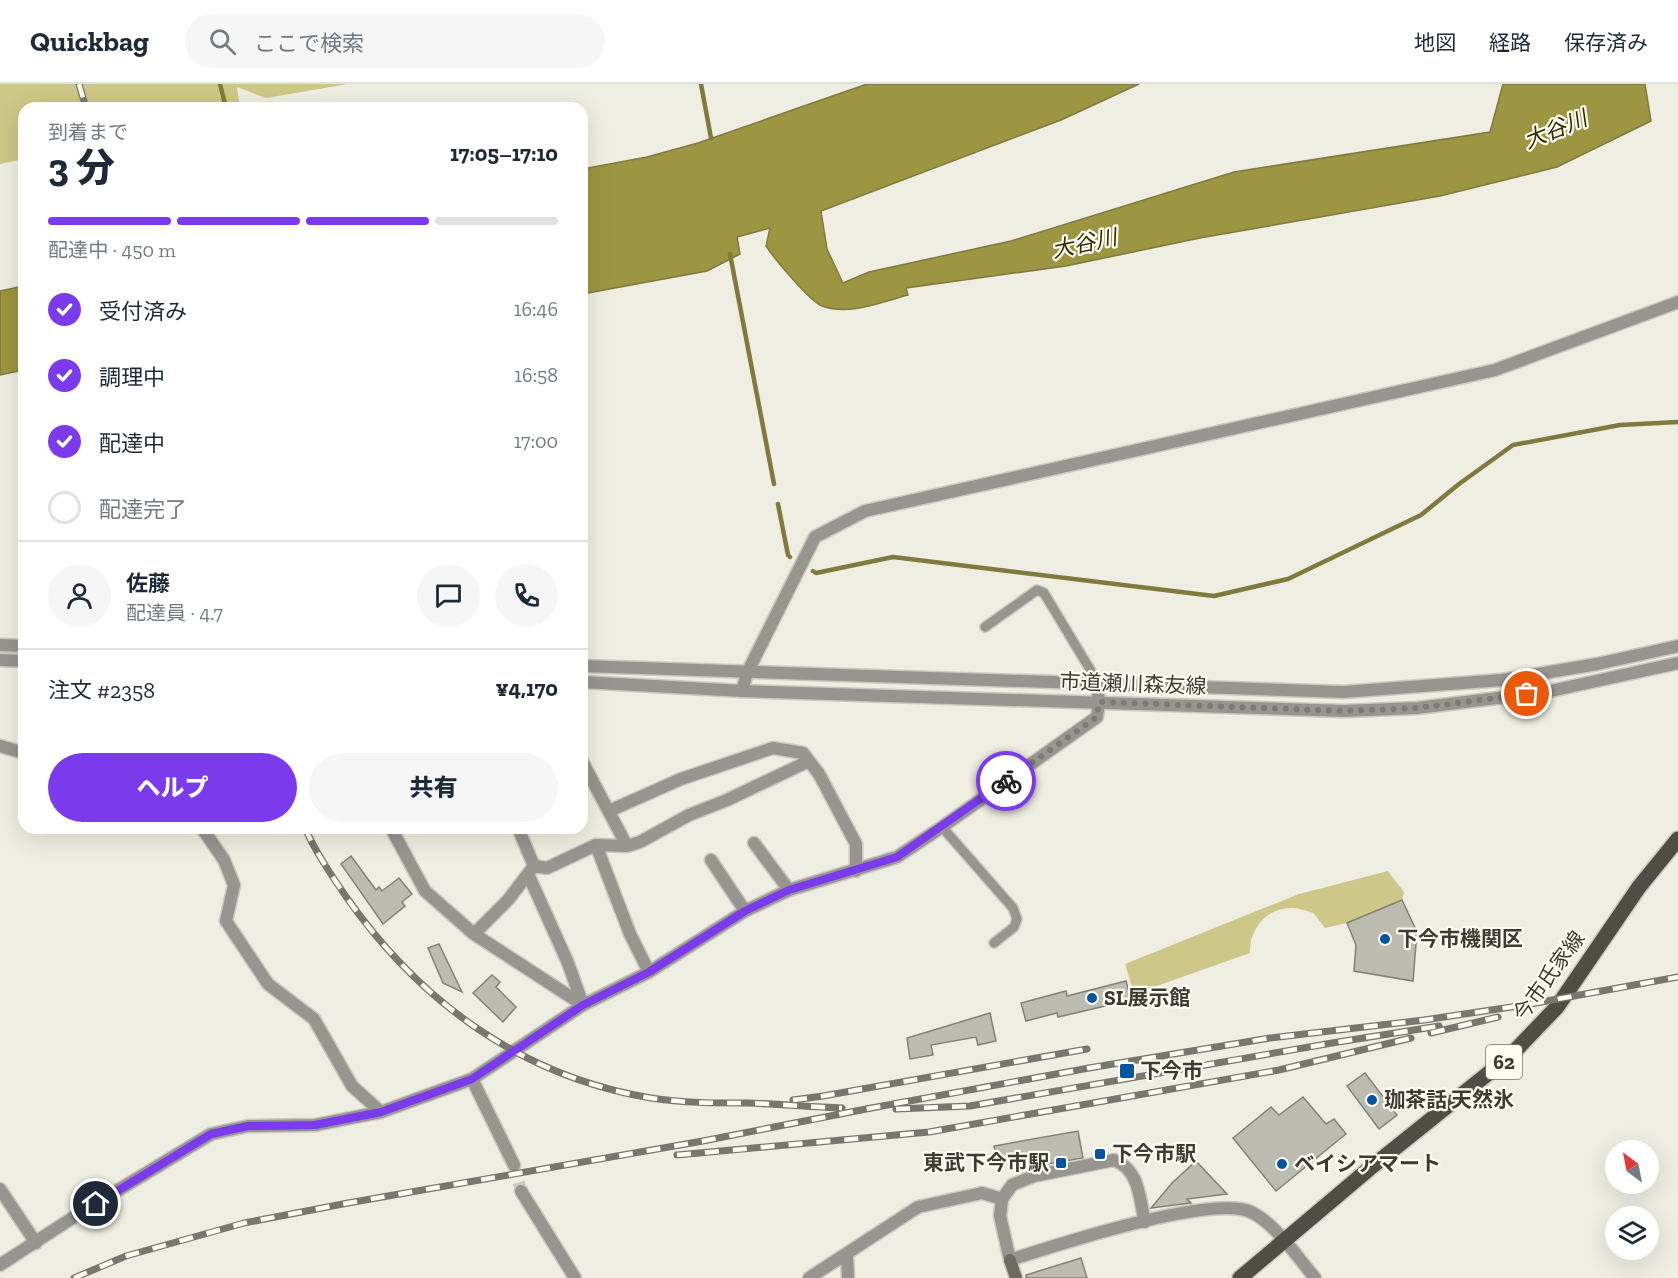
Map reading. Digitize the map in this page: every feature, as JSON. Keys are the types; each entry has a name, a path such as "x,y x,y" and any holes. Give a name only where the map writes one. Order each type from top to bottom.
{"main road":[{"name":"今市氏家線","path":"1240,1278 1529,1038 1557,1007 1639,886 1678,839"},
{"path":"1010,1260 1016,1278"}],"street":[{"path":"742,691 747,673 815,537 865,511 1495,370 1678,302"},
{"path":"0,645 18,646"},
{"name":"市道瀬川森友線","path":"588,666 1343,692 1442,685 1542,674 1678,646"},
{"path":"0,660 18,661"},
{"name":"市道瀬川森友線","path":"588,682 742,691 1344,711 1417,708 1546,692 1678,663"},
{"path":"0,1265 77,1215 211,1134 248,1126 315,1125 381,1112 472,1079 583,1005 649,972 745,911 789,890 897,857 1097,717 1099,702 1097,685"},
{"path":"0,746 18,751"},
{"path":"609,811 681,779 773,748 803,753 819,774 856,844 856,871"},
{"path":"474,934 508,900 531,870 547,868 596,845 627,846 640,842 688,815 728,800 809,761"},
{"path":"588,772 627,846"},
{"path":"206,834 224,860 234,885 226,921 268,984 314,1019 352,1086 381,1112"},
{"path":"394,834 425,891 474,934 583,1005"},
{"path":"520,834 531,870 583,1005"},
{"path":"754,843 789,890"},
{"path":"596,845 630,934 649,972"},
{"path":"711,860 745,911"},
{"path":"472,1079 514,1165"},
{"path":"1145,1222 1132,1172 1124,1164 1114,1160 1035,1176 1012,1185 1002,1199 1000,1216 1010,1260 1188,1212 1234,1208 1246,1210 1260,1217 1315,1278"},
{"path":"0,1189 36,1243"},
{"path":"521,1191 575,1278"},
{"path":"809,1278 918,1207 982,1193 1002,1199"},
{"path":"847,1255 848,1278"}],"lane":[{"path":"985,627 1037,590 1044,593 1097,685"},
{"path":"942,827 1012,908 1017,919 1014,927 994,943"}],"shaded area":[{"path":"0,84 348,84 266,98 237,87 239,102 18,102 18,160 0,164"},
{"path":"1388,871 1404,892 1402,900 1347,923 1325,928 1313,913 1304,910 1293,908 1274,912 1259,924 1254,932 1250,953 1134,994 1125,964 1299,894"}],"water":[{"name":"大谷川","path":"867,84 1139,84 1061,120 821,211 827,249 843,283 869,272 1011,241 1234,172 1490,132 1503,84 1645,84 1651,121 1557,167 1440,196 1200,238 1066,266 906,288 908,295 854,309 832,309 822,306 809,296 766,246 770,228 737,237 740,254 707,271 588,293 588,168 647,157 698,143"},
{"path":"18,287 18,371 0,375 0,291"}],"building":[{"path":"351,856 376,890 379,887 382,891 399,878 412,894 402,902 405,906 383,924 341,864"},
{"name":"下今市機関区","path":"1402,900 1417,932 1413,981 1354,971 1356,945 1347,923"},
{"path":"439,944 462,992 443,983 428,948"},
{"path":"492,975 500,982 496,987 516,1007 503,1022 473,993"},
{"name":"SL展示館","path":"1126,981 1131,1000 1058,1017 1057,1013 1026,1021 1021,1003 1066,991 1067,996"},
{"path":"990,1013 996,1041 978,1045 976,1037 931,1045 933,1055 910,1059 907,1038"},
{"name":"珈茶話 天然氷","path":"1365,1073 1397,1115 1379,1129 1347,1086"},
{"name":"ベイシアマート","path":"1303,1097 1326,1124 1334,1119 1346,1134 1276,1191 1233,1138 1271,1107 1279,1115"},
{"path":"1078,1131 1083,1158 1012,1170 1010,1158 997,1161 994,1146"},
{"path":"1196,1161 1227,1194 1187,1199 1191,1203 1151,1208 1172,1183"},
{"path":"1081,1258 1087,1278 1026,1278 1026,1275"}],"waterway":[{"path":"220,84 224,102"},
{"path":"701,84 711,138"},
{"path":"730,254 774,484"},
{"path":"813,571 816,573 893,557 1214,596 1288,579 1421,515 1513,445 1620,425 1678,422"},
{"path":"778,504 790,557"}],"tunnel":[{"path":"514,1165 521,1191"}],"railway":[{"path":"79,84 84,102"},
{"path":"308,834 347,898 376,936 408,971 442,1002 479,1029 518,1053 560,1073 604,1088 651,1098 687,1102 842,1108"},
{"path":"74,1278 126,1256 244,1223 348,1203 703,1141 1089,1068 1270,1038 1424,1020 1525,1005 1678,977"},
{"path":"1431,1033 1498,1017"},
{"path":"896,1109 970,1106 1439,1026"},
{"path":"677,1155 929,1132 1279,1070 1411,1038"},
{"path":"793,1100 1087,1049"}],"way so far":[{"path":"1006,781 1097,717 1099,702 1344,711 1417,708 1527,694"}],"place":[{"name":"下今市機関区","path":"1385,939"},
{"name":"SL展示館","path":"1092,998"},
{"name":"下今市","path":"1127,1071"},
{"name":"珈茶話 天然氷","path":"1372,1100"},
{"name":"下今市駅","path":"1100,1154"},
{"name":"東武下今市駅","path":"1061,1163"},
{"name":"ベイシアマート","path":"1282,1164"}],"route":[{"path":"96,1204 211,1134 248,1126 315,1125 381,1112 472,1079 583,1005 649,972 745,911 789,890 897,857 1006,781"}]}
